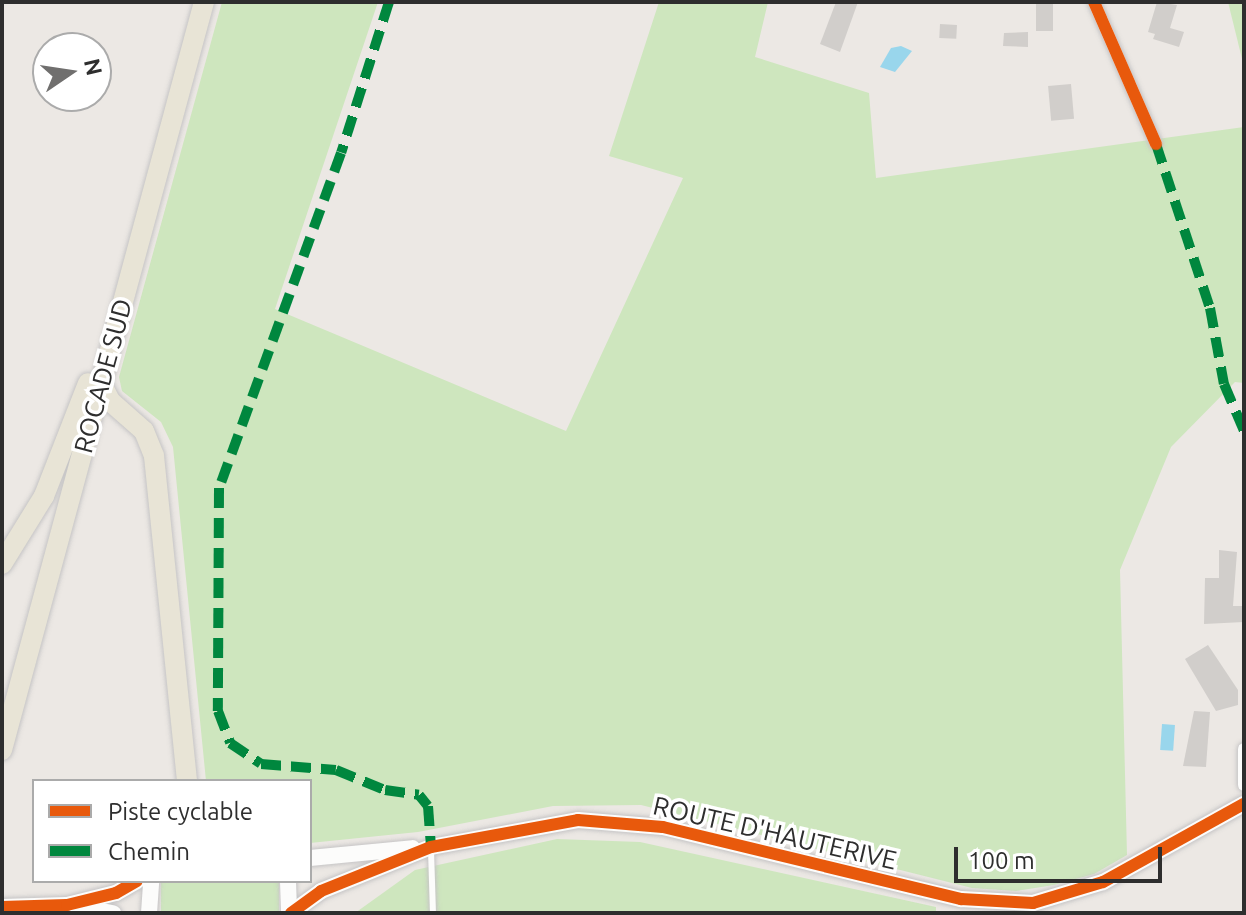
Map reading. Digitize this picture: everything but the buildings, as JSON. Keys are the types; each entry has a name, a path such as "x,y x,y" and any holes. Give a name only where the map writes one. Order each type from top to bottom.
{"main road":[{"name":"ROCADE SUD","path":"2,750 204,2"},
{"path":"2,564 44,496 70,437 159,167"},
{"path":"101,383 110,401 144,431 154,456 187,779"}],"street":[{"path":"1094,2 1156,144"},
{"path":"1244,749 1244,785"},
{"name":"ROUTE D'HAUTERIVE","path":"312,858 431,847 554,821 624,821 961,899 1016,904 1086,890 1244,806"},
{"name":"ROUTE D'HAUTERIVE","path":"290,913 321,891 431,847"},
{"path":"67,905 116,893 134,883"},
{"path":"149,913 151,883"},
{"name":"ROUTE D'HAUTERIVE","path":"288,883 290,913"},
{"path":"2,907 67,905 113,913"}],"lane":[{"path":"431,847 433,913"}],"green space":[{"path":"222,2 378,2 275,309 566,431 683,178 609,156 659,2 768,2 755,57 869,93 876,178 1244,127 1244,383 1235,382 1171,447 1120,570 1127,855 1094,874 1054,885 1016,891 972,888 641,805 553,806 418,832 312,843 312,779 206,779 173,447 161,422 122,391 119,377"},
{"path":"1228,2 1244,2 1244,67"},
{"path":"557,839 640,842 936,907 936,913 355,913 415,870"},
{"path":"161,883 279,883 279,913 161,913"}],"water":[{"path":"901,46 912,51 895,72 880,67 891,48"},
{"path":"1162,724 1175,725 1173,751 1160,750"}],"marked path":[{"path":"389,2 341,153 219,488 218,711 230,743 261,764 336,770 385,790 419,795 428,806 431,847"},
{"path":"1156,144 1210,308 1224,384 1244,431"}],"cycle path":[{"path":"1094,2 1156,144"},
{"path":"291,913 321,891 431,847 578,820 663,827 961,899 1033,903 1103,882 1244,804"},
{"path":"2,907 67,905 116,893 134,883"}]}
